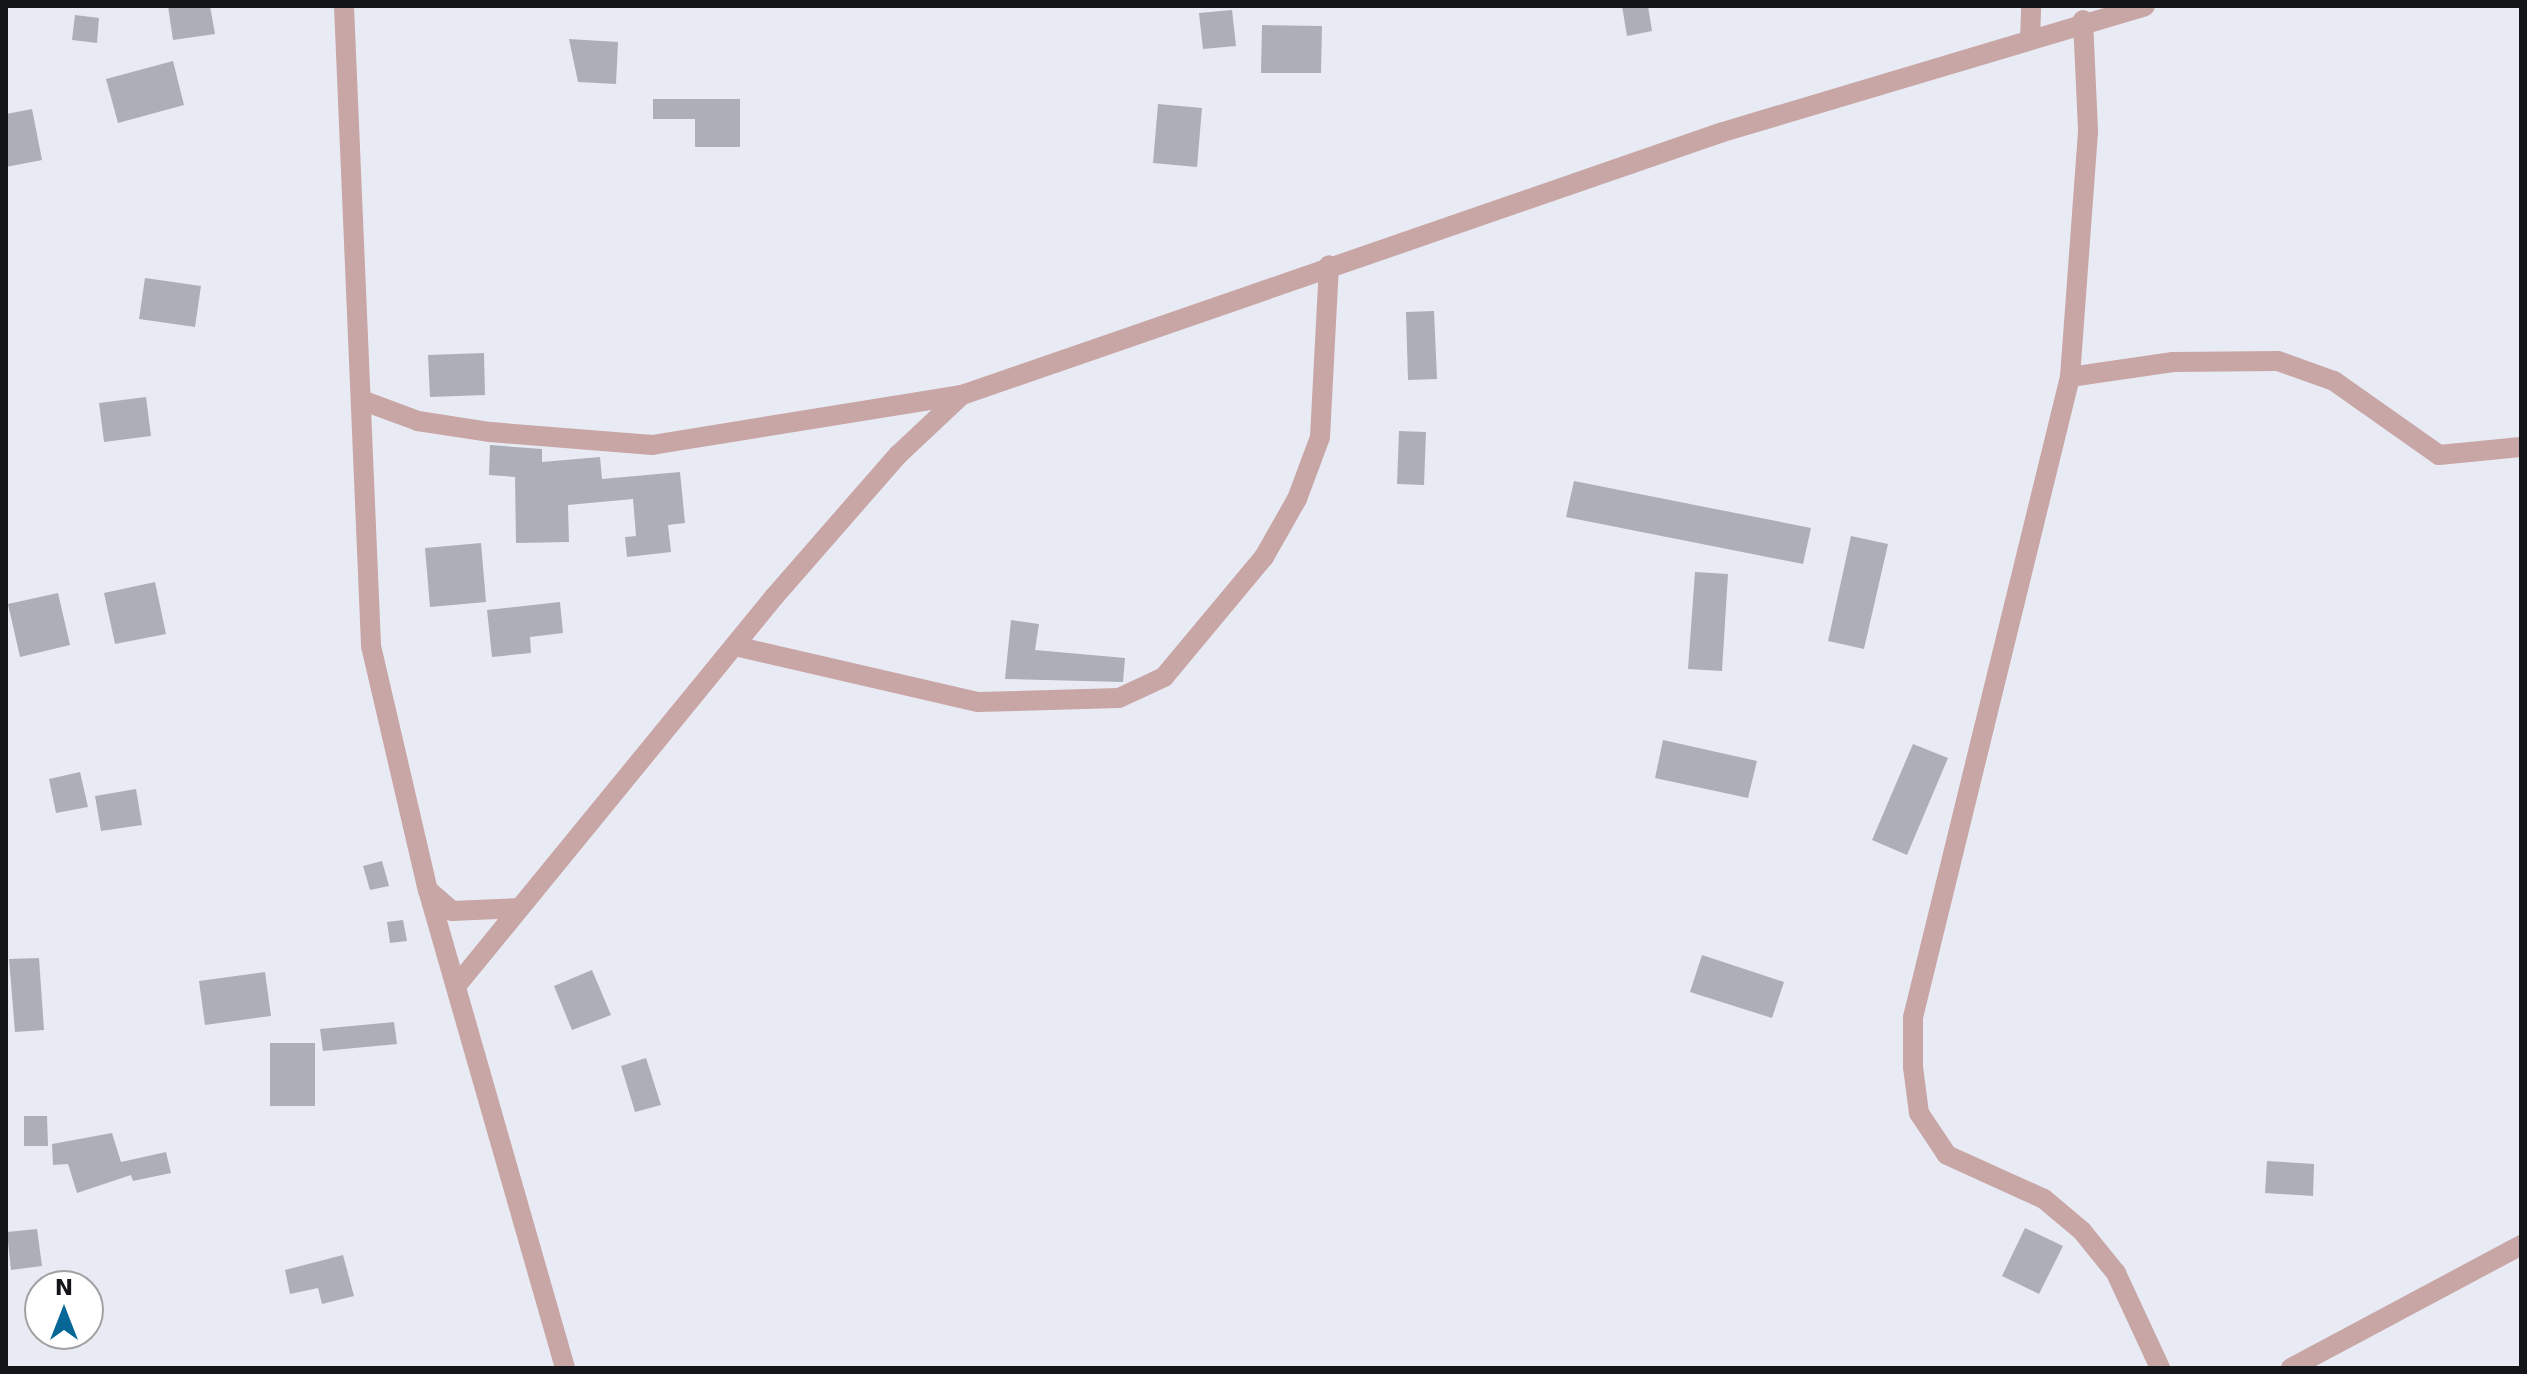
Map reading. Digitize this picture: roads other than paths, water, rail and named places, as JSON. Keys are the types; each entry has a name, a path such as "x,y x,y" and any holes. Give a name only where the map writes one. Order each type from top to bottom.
{"street":[{"path":"344,6 364,401 371,646 428,890 565,1368"},
{"path":"2030,40 2031,6"},
{"path":"364,401 418,421 490,432 652,445 962,395 1329,265 1723,132 2030,40 2083,20 2145,6"},
{"path":"2083,20 2088,132 2070,377 1913,1017 1913,1067 1919,1113 1947,1155 2044,1199 2082,1231 2116,1273 2160,1368"},
{"path":"735,646 978,702 1119,698 1164,677 1264,557 1297,499 1320,437 1329,265"},
{"path":"2070,377 2173,362 2278,361 2334,381 2439,455 2521,447"},
{"path":"457,985 735,646 898,455 962,395"},
{"path":"428,890 452,911 520,908"},
{"path":"2291,1368 2521,1245"}]}
